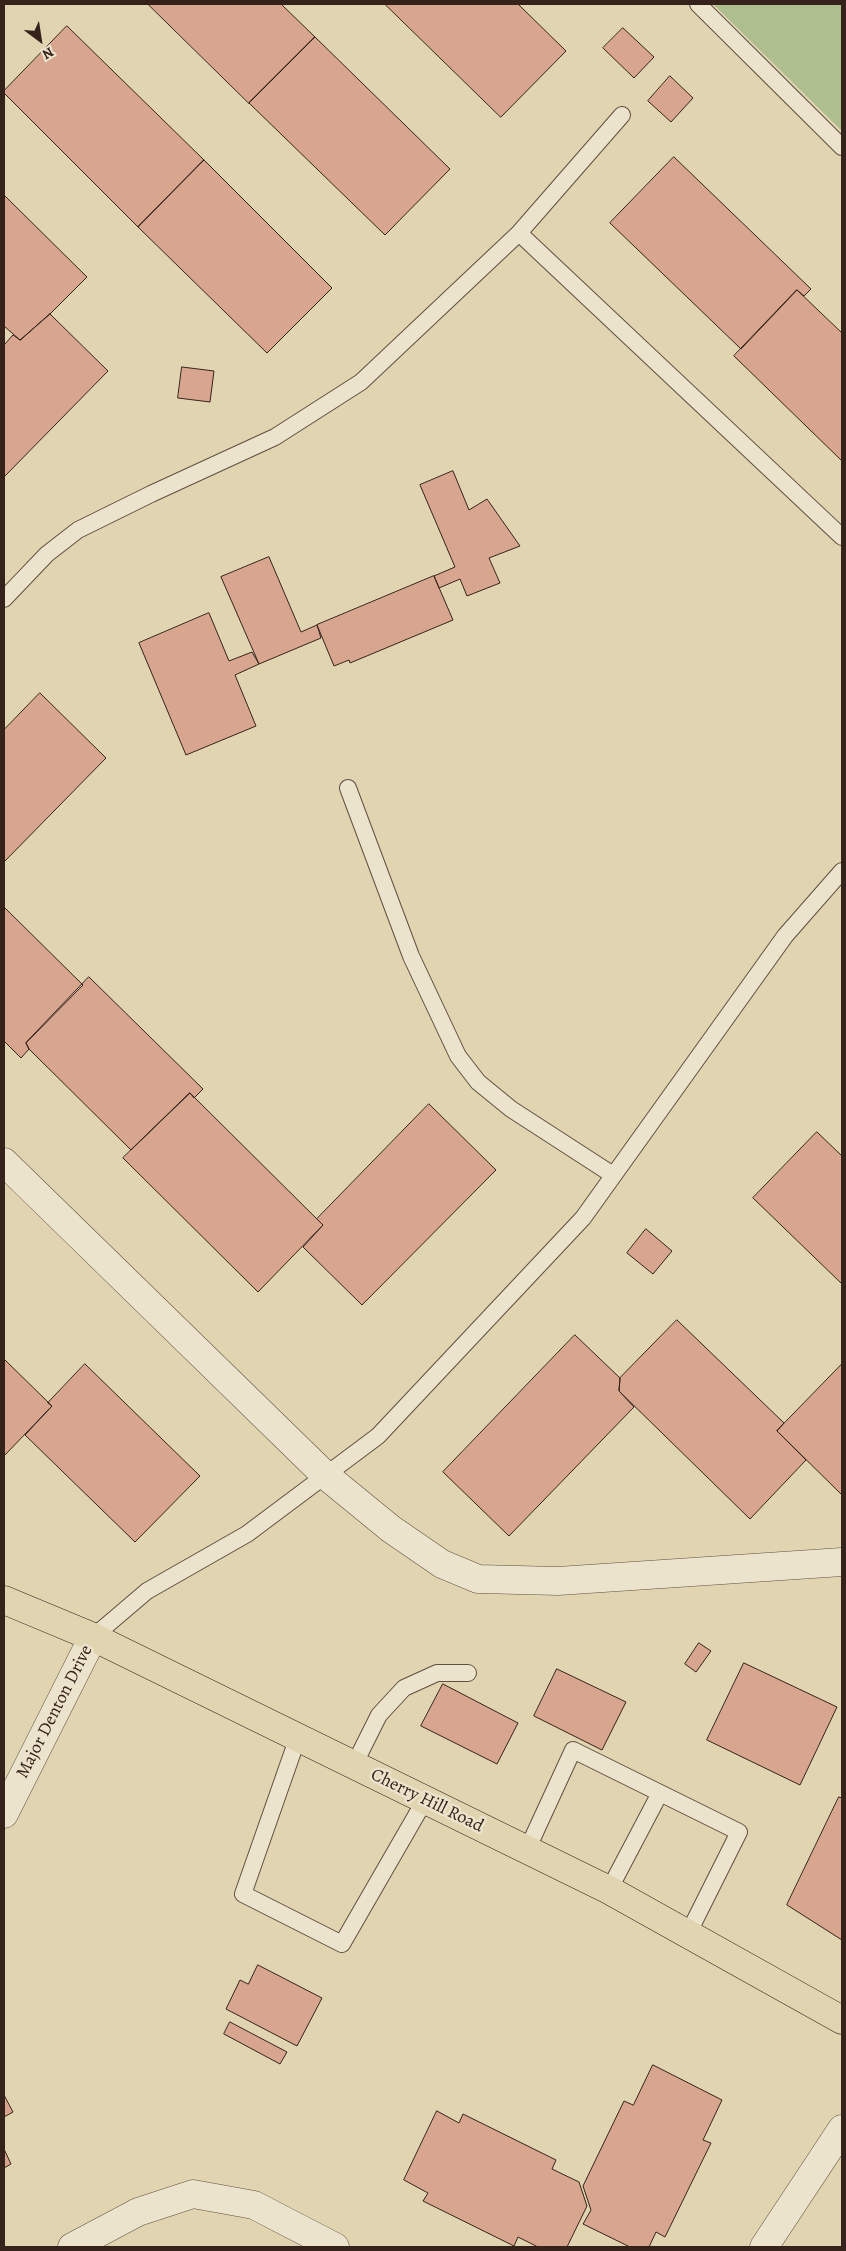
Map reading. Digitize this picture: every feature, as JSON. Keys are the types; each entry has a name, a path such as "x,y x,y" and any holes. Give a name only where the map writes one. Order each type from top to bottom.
{"main road":[{"name":"Cherry Hill Road","path":"4,1600 93,1637 609,1890 842,2020"}],"street":[{"path":"4,1162 325,1474 391,1529 435,1559 478,1580 558,1581 842,1562"},
{"name":"Major Denton Drive","path":"4,1814 93,1637"},
{"path":"764,2247 842,2129"},
{"path":"72,2247 138,2212 193,2194 254,2205 335,2247"}],"lane":[{"path":"698,4 842,146"},
{"path":"4,598 47,554 78,530 275,437 361,382 520,233 622,115"},
{"path":"520,233 842,537"},
{"path":"348,788 411,956 458,1056 478,1082 511,1109 613,1175"},
{"path":"93,1637 147,1591 247,1534 378,1436 583,1218 785,936 842,871"},
{"path":"354,1765 379,1715 404,1688 437,1673 468,1674"},
{"path":"298,1737 243,1894 342,1944 424,1800"},
{"path":"527,1850 574,1750 739,1832 688,1934"},
{"path":"609,1890 660,1793"}],"green space":[{"path":"713,4 842,4 842,131"}],"building":[{"path":"148,4 281,4 315,37 249,103"},
{"path":"385,4 518,4 566,51 501,117"},
{"path":"67,26 204,160 138,227 4,93"},
{"path":"623,28 654,57 634,78 603,48"},
{"path":"315,37 450,169 385,235 249,103"},
{"path":"670,76 693,98 671,122 648,101"},
{"path":"674,157 811,289 804,296 797,290 741,349 610,223"},
{"path":"204,160 332,288 267,353 138,227"},
{"path":"4,195 87,277 50,314 20,340 4,326"},
{"path":"797,290 842,333 842,461 734,356"},
{"path":"50,314 108,371 4,477 4,345 13,335 20,340"},
{"path":"182,367 214,371 210,402 178,398"},
{"path":"453,471 469,510 487,499 520,546 489,558 500,583 467,596 460,579 439,588 434,576 455,567 420,485"},
{"path":"269,557 301,632 317,625 321,638 259,664 221,577"},
{"path":"434,576 453,620 350,663 349,660 334,666 317,625"},
{"path":"209,613 229,661 252,652 259,664 235,675 256,726 186,755 139,643"},
{"path":"40,693 106,758 4,862 4,730"},
{"path":"4,907 83,985 26,1043 29,1049 21,1058 4,1041"},
{"path":"89,977 203,1089 194,1098 190,1093 131,1150 29,1049 26,1043"},
{"path":"190,1093 323,1225 258,1292 123,1158"},
{"path":"429,1104 496,1170 362,1305 303,1247 323,1225 317,1219"},
{"path":"817,1132 842,1156 842,1284 753,1198"},
{"path":"646,1229 672,1251 653,1274 627,1253"},
{"path":"677,1320 784,1423 777,1431 806,1460 750,1519 619,1391 620,1378"},
{"path":"575,1335 620,1378 619,1391 634,1407 509,1536 443,1472"},
{"path":"4,1359 52,1406 4,1456"},
{"path":"85,1364 200,1476 135,1542 25,1435 52,1406 48,1403"},
{"path":"842,1364 842,1495 777,1431"},
{"path":"699,1643 711,1651 696,1672 685,1664"},
{"path":"744,1663 837,1707 800,1785 707,1740"},
{"path":"557,1669 626,1702 602,1750 534,1716"},
{"path":"443,1684 518,1723 497,1764 421,1726"},
{"path":"839,1797 842,1798 842,1940 787,1905"},
{"path":"258,1965 322,1998 297,2046 226,2009 240,1980 248,1984"},
{"path":"230,2022 287,2052 280,2064 224,2034"},
{"path":"653,2065 722,2100 703,2140 711,2143 665,2237 656,2232 649,2247 630,2247 583,2224 591,2210 583,2186 624,2101 633,2105"},
{"path":"4,2095 13,2112 4,2117"},
{"path":"437,2111 459,2123 463,2114 556,2160 552,2169 579,2182 587,2206 567,2247 538,2247 518,2237 514,2246 423,2201 428,2193 404,2180"},
{"path":"4,2149 11,2164 4,2168"}]}
